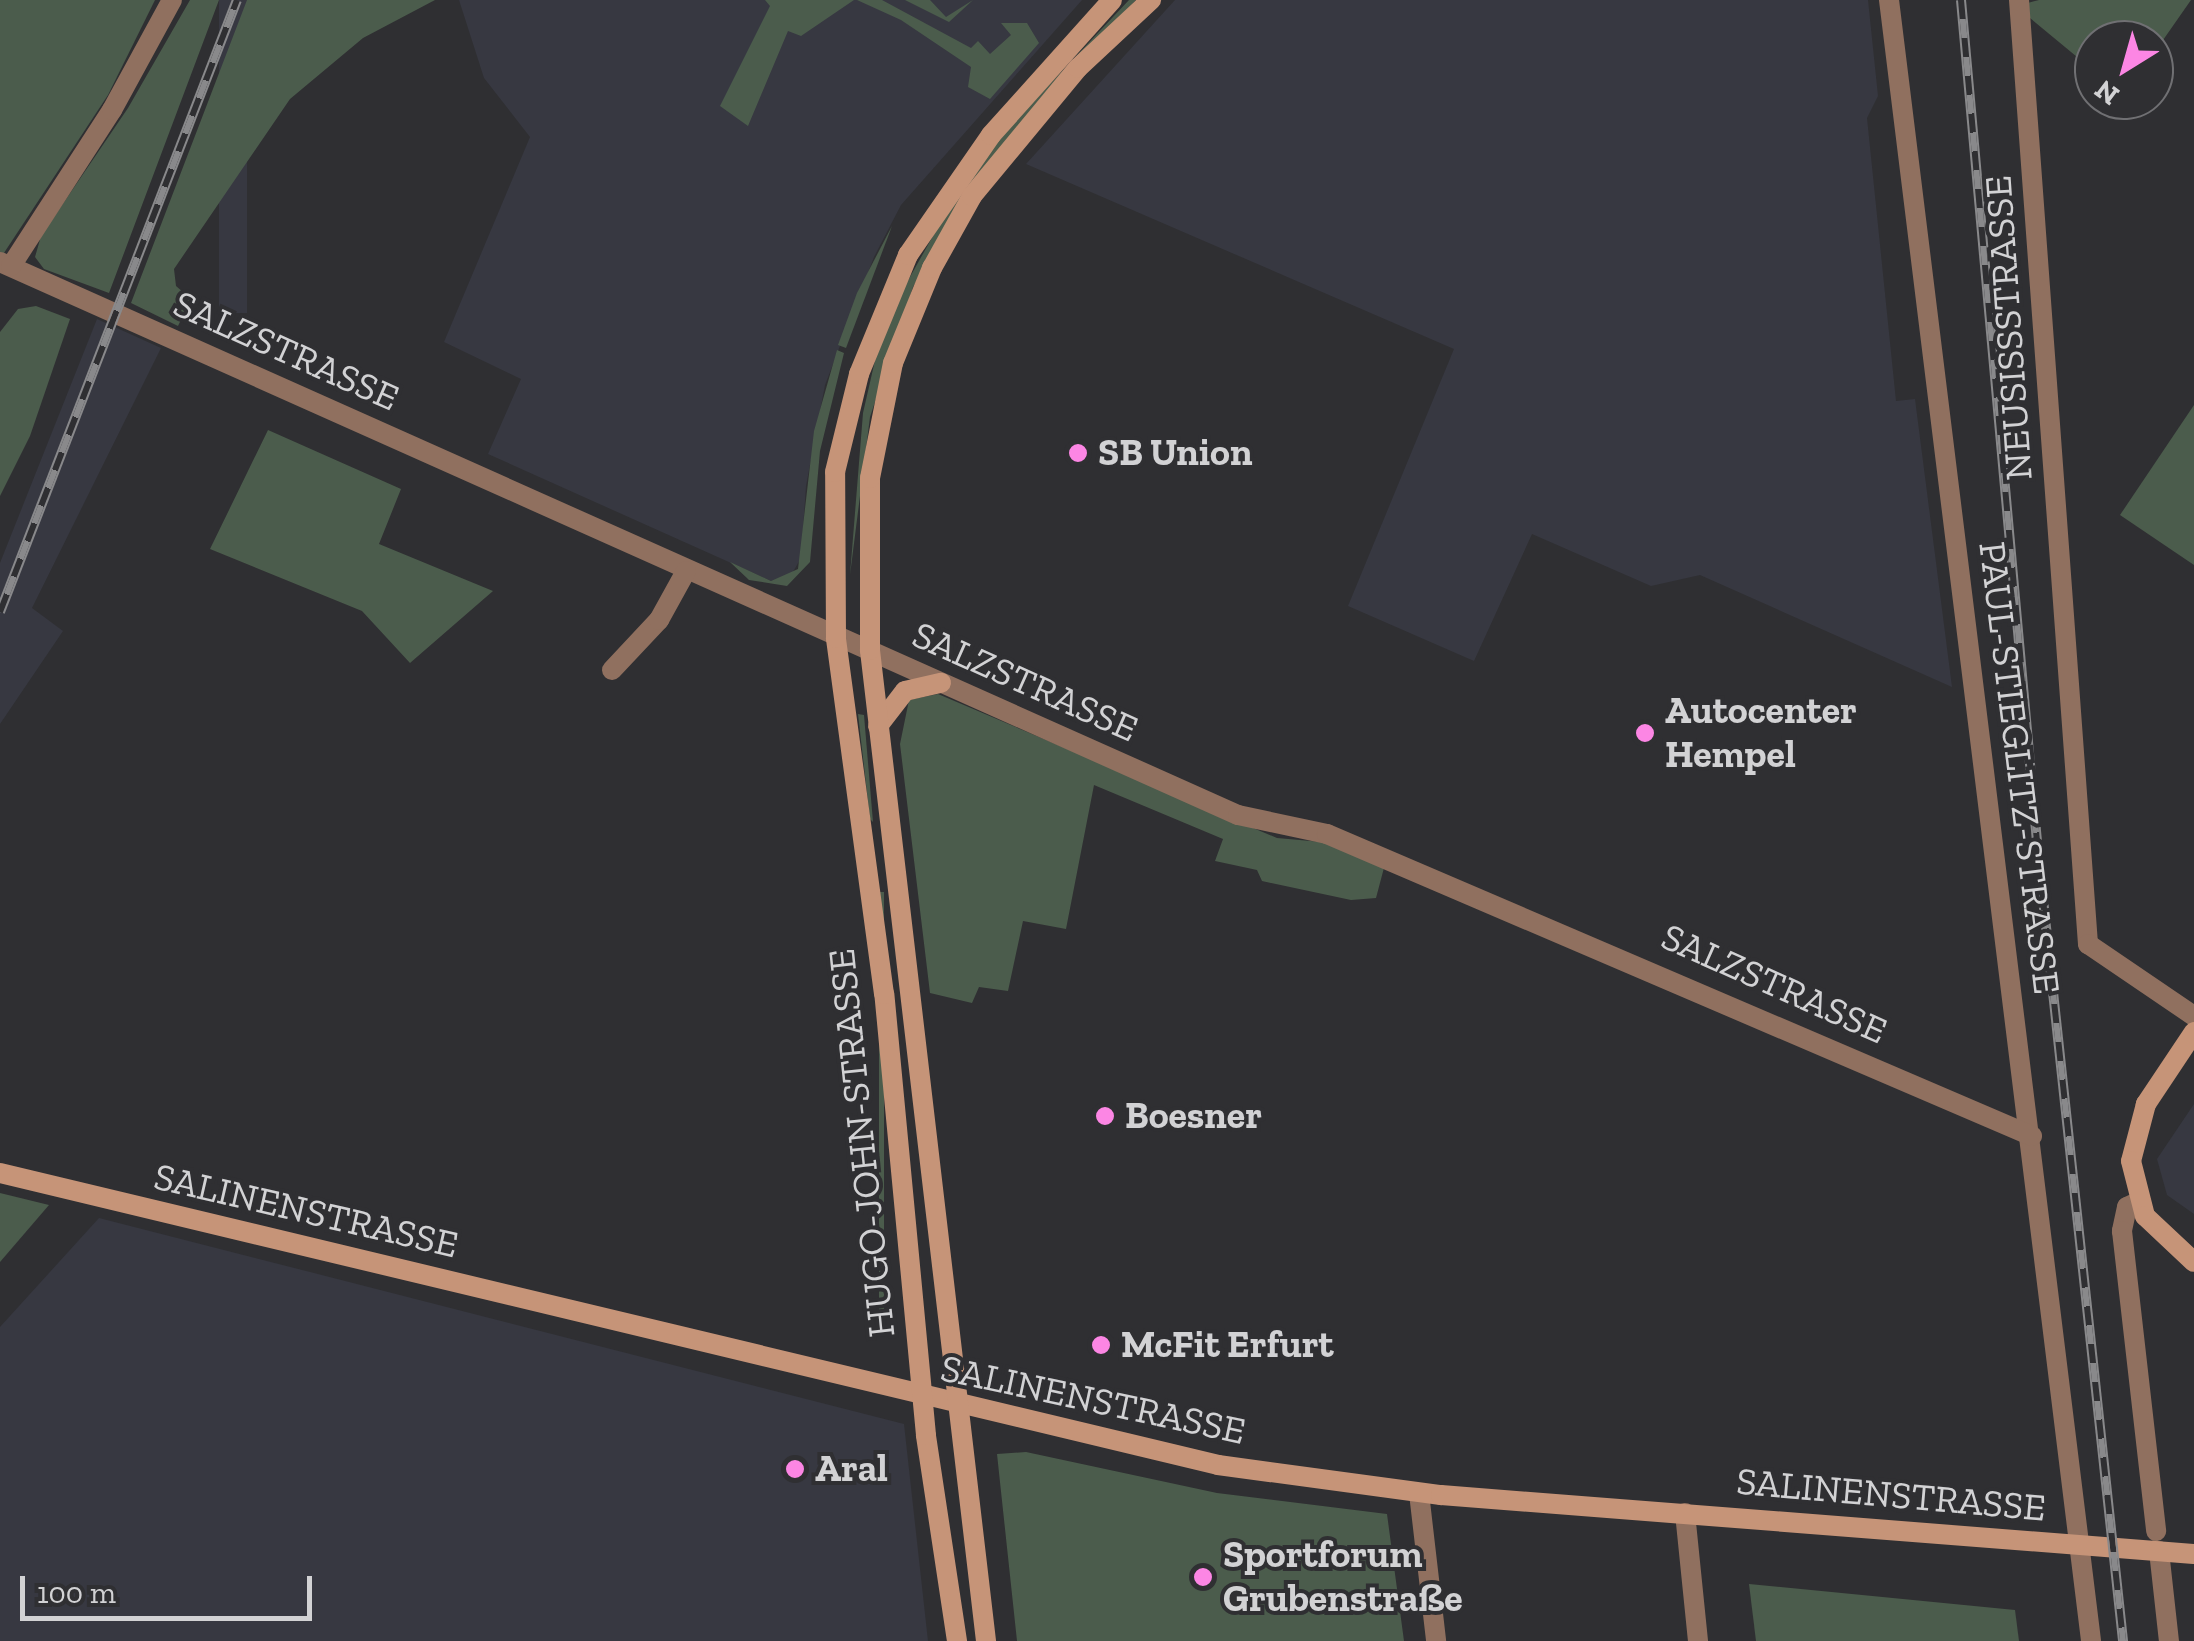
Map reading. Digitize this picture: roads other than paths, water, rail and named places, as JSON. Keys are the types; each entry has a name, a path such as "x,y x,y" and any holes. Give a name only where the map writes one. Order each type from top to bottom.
{"main road":[{"name":"HUGO-JOHN-STRASSE","path":"957,1641 923,1399 884,994 836,638 835,472 843,423 884,306 927,222 991,135 1112,0"},
{"name":"HUGO-JOHN-STRASSE","path":"986,1641 870,650 870,478 894,363 932,268 1002,155 1078,68 1151,0"},
{"path":"878,726 905,691 941,684"},
{"path":"2194,1032 2137,1126 2131,1161 2138,1202 2156,1232 2194,1262"},
{"name":"SALINENSTRASSE","path":"0,1174 923,1399 1218,1465 1419,1493 2079,1545 2158,1541 2194,1554"}],"street":[{"path":"6,264 112,110 172,0"},
{"name":"PAUL-STIEGLITZ-STRASSE","path":"1889,0 2032,1136 2091,1641"},
{"name":"NEUSISSSTRASSE","path":"2019,0 2088,944 2194,1016"},
{"name":"SALZSTRASSE","path":"6,264 686,572 1238,815 1327,834 1499,904 2032,1136"},
{"path":"612,670 659,620 686,572"},
{"path":"2138,1202 2126,1207 2122,1231 2169,1641"},
{"path":"1419,1493 1436,1641"},
{"path":"1686,1513 1698,1641"}],"railway":[{"path":"0,612 237,0"},
{"path":"1961,0 2038,853 2123,1641"}],"place":[{"name":"SB Union","path":"1078,453"},
{"name":"Autocenter Hempel","path":"1645,733"},
{"name":"Boesner","path":"1105,1116"},
{"name":"McFit Erfurt","path":"1101,1345"},
{"name":"Aral","path":"795,1469"},
{"name":"Sportforum Grubenstraße","path":"1203,1577"}]}
